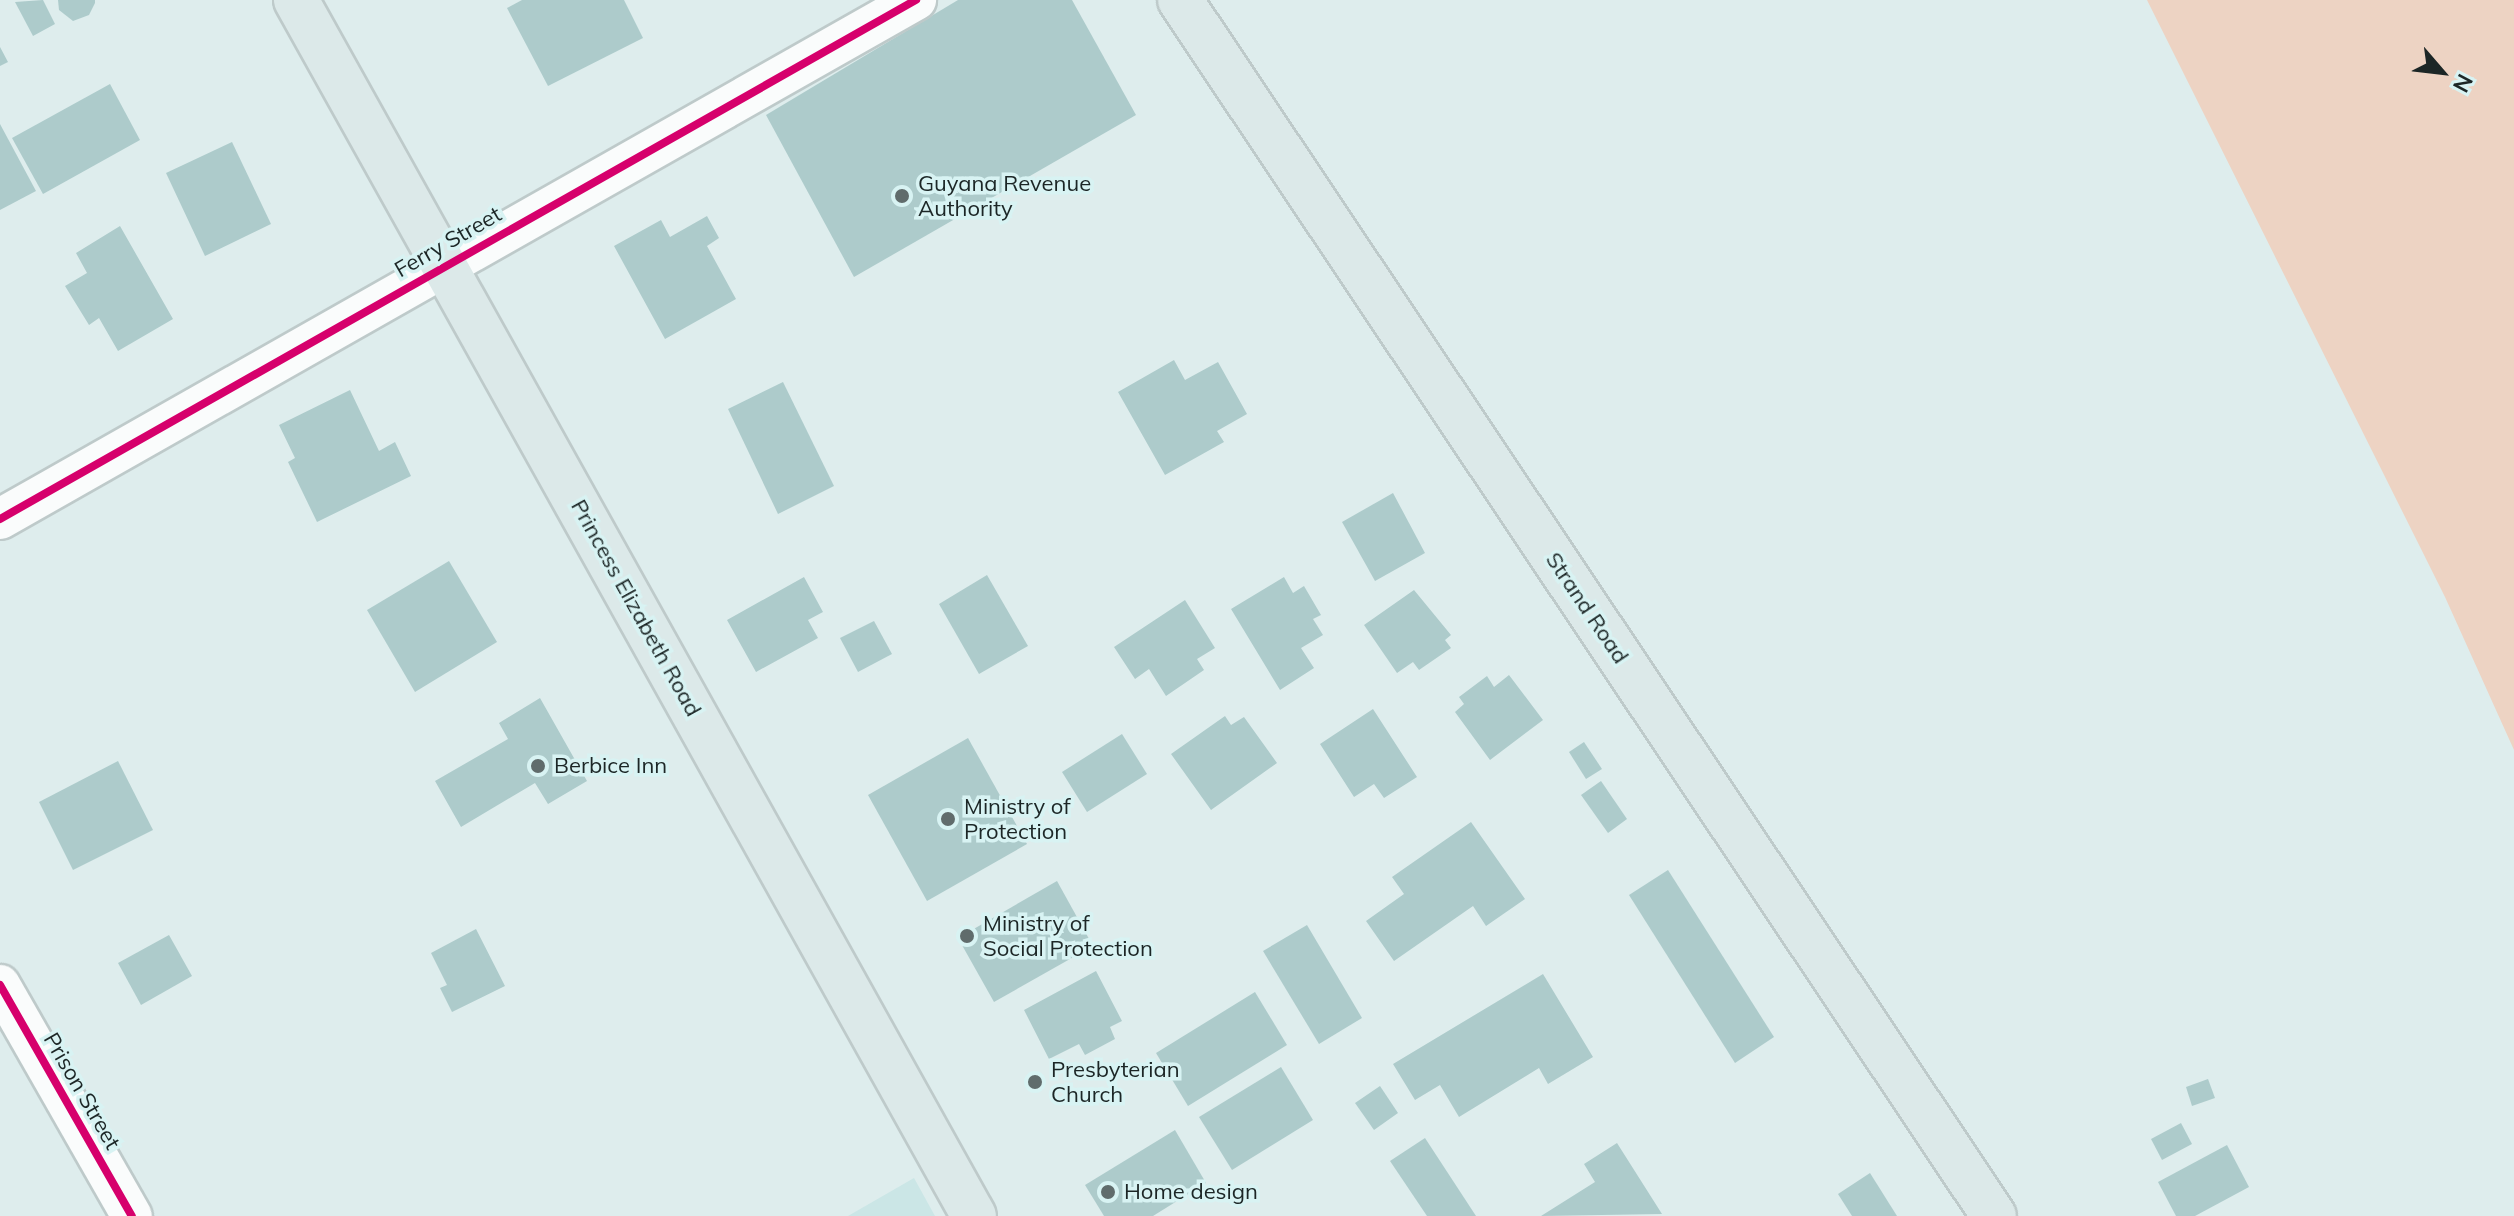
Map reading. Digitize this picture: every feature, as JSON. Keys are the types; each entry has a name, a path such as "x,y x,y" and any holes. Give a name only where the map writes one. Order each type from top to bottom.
{"main road":[{"name":"Princess Elizabeth Road","path":"296,0 974,1216"},
{"name":"Strand Road","path":"1180,0 1994,1216"}],"street":[{"name":"Ferry Street","path":"0,519 445,264 916,0"},
{"name":"Prison Street","path":"0,985 132,1216"}],"shaded area":[{"path":"2147,0 2514,0 2514,750 2445,597"},
{"path":"914,1178 935,1216 848,1216"}],"building":[{"path":"43,0 55,24 33,36 15,2"},
{"path":"58,0 95,0 95,3 89,15 73,21 59,10"},
{"path":"522,0 624,0 643,38 548,86 507,8"},
{"name":"Guyana Revenue Authority","path":"958,0 1072,0 1136,115 854,277 766,115"},
{"path":"0,47 8,62 0,66"},
{"path":"110,84 140,140 43,194 12,138"},
{"path":"0,124 36,191 0,210"},
{"path":"232,142 271,224 205,256 166,173"},
{"path":"707,216 719,238 707,246 736,299 665,339 614,246 661,220 670,237"},
{"path":"120,226 173,319 118,351 99,318 89,325 65,286 87,273 76,253"},
{"path":"1174,360 1185,380 1218,362 1247,414 1217,431 1224,442 1165,475 1118,392"},
{"path":"783,382 834,486 778,514 728,409"},
{"path":"350,390 379,451 395,442 411,476 317,522 288,462 295,458 279,425"},
{"path":"1393,493 1425,553 1375,581 1342,522"},
{"path":"449,561 497,642 415,692 367,610"},
{"path":"987,575 1028,646 979,674 939,604"},
{"path":"804,577 823,612 808,620 818,638 756,672 727,620"},
{"path":"1284,577 1293,593 1304,586 1321,615 1313,619 1323,635 1301,648 1314,668 1280,690 1231,609"},
{"path":"1414,590 1451,635 1445,640 1451,648 1419,670 1413,662 1397,673 1364,625"},
{"path":"1185,600 1215,648 1197,659 1204,670 1166,696 1149,669 1135,679 1114,647"},
{"path":"874,621 892,654 858,672 840,638"},
{"path":"1509,675 1543,720 1490,760 1455,712 1464,704 1459,697 1487,676 1494,687"},
{"path":"540,698 587,781 548,804 535,783 461,827 435,781 508,739 499,723"},
{"path":"1373,709 1417,777 1384,798 1374,784 1354,797 1320,744"},
{"path":"1225,716 1231,725 1244,717 1277,763 1211,810 1171,754"},
{"path":"1122,734 1147,774 1087,812 1062,772"},
{"name":"Ministry of Protection","path":"968,738 1027,844 927,901 868,795"},
{"path":"1584,742 1602,769 1586,779 1569,752"},
{"path":"118,761 153,830 73,870 39,802"},
{"path":"1601,781 1627,819 1608,833 1581,795"},
{"path":"1471,822 1525,899 1486,926 1473,906 1394,961 1366,921 1404,894 1392,877"},
{"path":"1668,870 1774,1037 1735,1063 1629,895"},
{"name":"Ministry of Protection","path":"1057,881 1093,946 994,1002 958,938"},
{"path":"1307,925 1362,1018 1319,1044 1263,951"},
{"path":"476,929 505,986 452,1012 440,988 447,985 431,953"},
{"path":"169,935 192,976 141,1005 118,963"},
{"path":"1096,971 1122,1021 1110,1027 1115,1039 1085,1055 1079,1044 1049,1059 1024,1010"},
{"path":"1543,974 1593,1057 1548,1084 1539,1068 1459,1117 1440,1085 1415,1100 1393,1064"},
{"path":"1255,992 1287,1045 1188,1106 1156,1053"},
{"path":"1281,1067 1313,1120 1232,1170 1199,1117"},
{"path":"2208,1079 2215,1098 2192,1106 2186,1087"},
{"path":"1380,1086 1398,1113 1374,1130 1355,1103"},
{"path":"2181,1123 2192,1144 2162,1160 2151,1139"},
{"path":"1175,1130 1206,1183 1153,1216 1104,1216 1085,1185"},
{"path":"1425,1138 1476,1216 1427,1216 1390,1161"},
{"path":"1617,1143 1662,1214 1541,1216 1595,1182 1584,1164"},
{"path":"2227,1145 2249,1187 2195,1216 2176,1216 2158,1182"},
{"path":"1870,1173 1897,1216 1852,1216 1838,1194"}],"cycle path":[{"path":"0,519 916,0"},
{"path":"0,985 132,1216"}],"place":[{"name":"Guyana Revenue Authority","path":"902,196"},
{"name":"Berbice Inn","path":"538,766"},
{"name":"Ministry of Protection","path":"948,819"},
{"name":"Ministry of Social Protection","path":"967,936"},
{"name":"Presbyterian Church","path":"1035,1082"},
{"name":"Home design","path":"1108,1192"}]}
